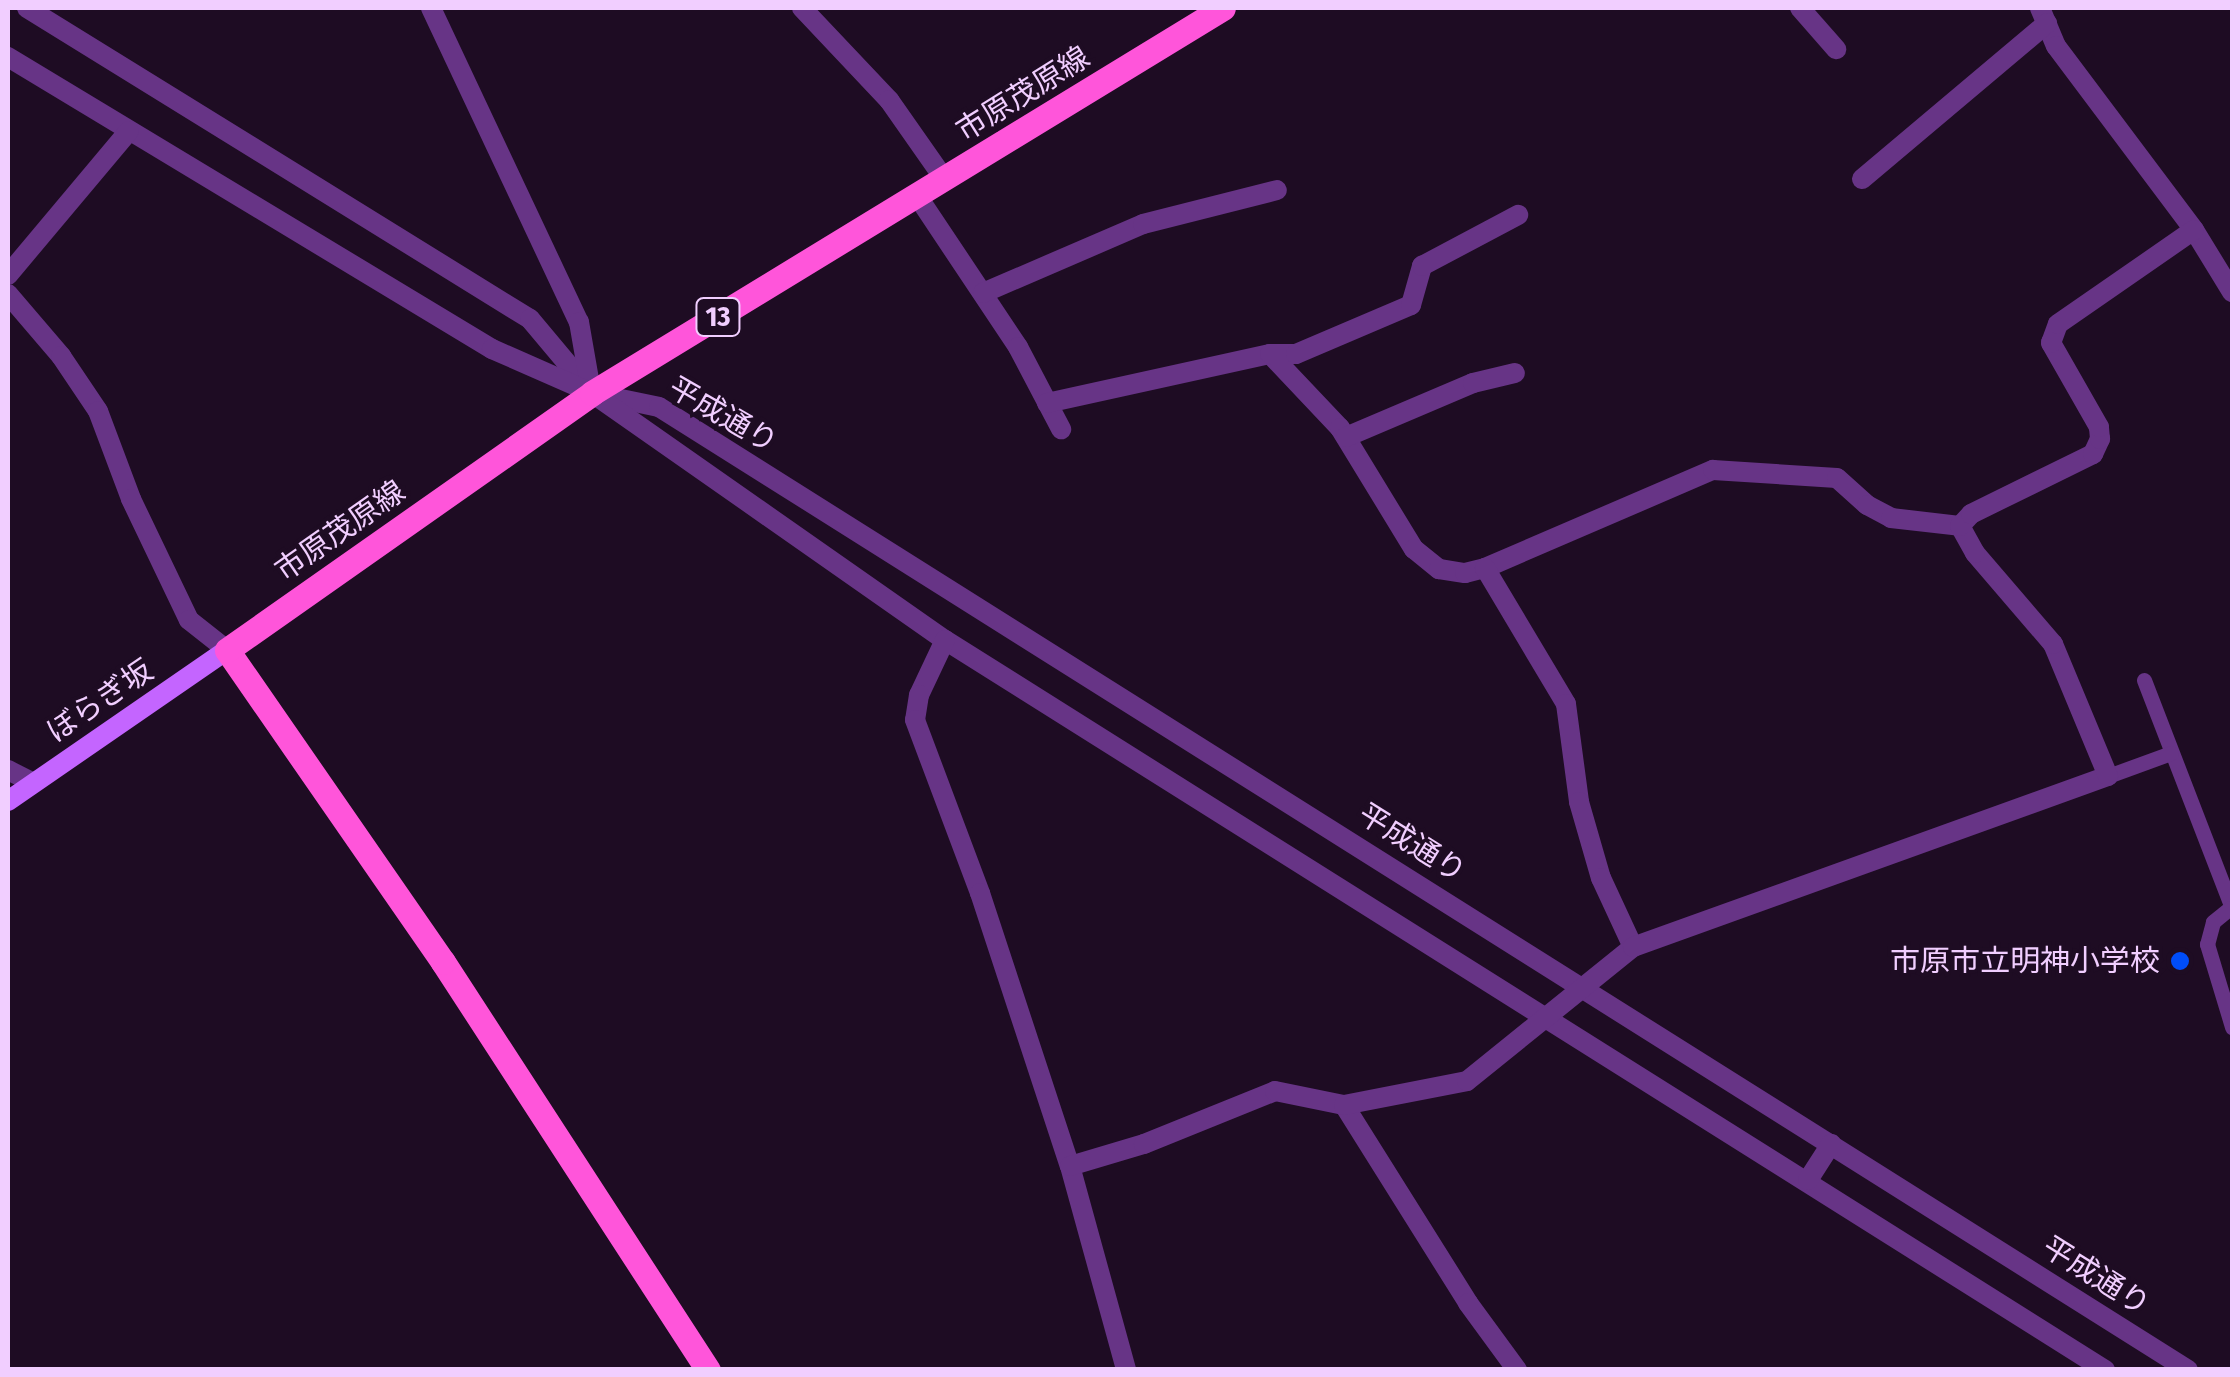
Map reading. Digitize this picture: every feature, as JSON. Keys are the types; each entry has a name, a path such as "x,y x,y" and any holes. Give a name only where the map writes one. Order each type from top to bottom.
{"main road":[{"name":"市原茂原線","path":"228,650 592,394 1224,8"},
{"path":"228,650 443,962 708,1370"}],"street":[{"name":"平成通り","path":"27,8 530,320 592,394 659,406 2188,1370"},
{"path":"431,8 579,322 592,394"},
{"path":"802,8 889,100 945,180"},
{"path":"1800,8 1836,49"},
{"path":"1862,178 2043,16 2076,73 2194,230 2232,292"},
{"name":"平成通り","path":"8,57 492,349 592,394 946,640 1548,1015 2105,1370"},
{"path":"8,275 129,132"},
{"path":"984,293 1143,224 1277,190"},
{"path":"918,197 984,293 1060,429"},
{"path":"1047,403 1270,354 1296,354 1411,305 1422,266 1518,216"},
{"path":"1960,526 1971,514 2093,454 2100,439 2098,427 2051,342 2058,324 2194,230"},
{"path":"8,294 61,356 98,411 131,500 189,620 228,650"},
{"path":"1270,354 1346,437 1414,549 1439,569 1465,573 1485,568 1713,470 1837,478 1867,505 1892,518 1960,526"},
{"path":"1346,437 1473,383 1515,373"},
{"path":"1070,1166 1144,1144 1276,1090 1344,1105 1468,1080 1632,947 2108,776 2052,644 1975,553 1960,526"},
{"path":"1485,568 1566,704 1578,802 1601,878 1632,947"},
{"path":"946,640 919,695 915,720 980,892 1070,1166 1126,1370"},
{"name":"ぼらぎ坂","path":"8,801 228,650"},
{"path":"8,770 34,783"},
{"path":"1344,1105 1468,1303 1517,1370"},
{"path":"1808,1180 1832,1144"}],"lane":[{"path":"2144,680 2231,908 2213,922 2207,944 2232,1028"},
{"path":"2108,776 2172,753"}],"place":[{"name":"市原市立明神小学校","path":"2180,961"}]}
